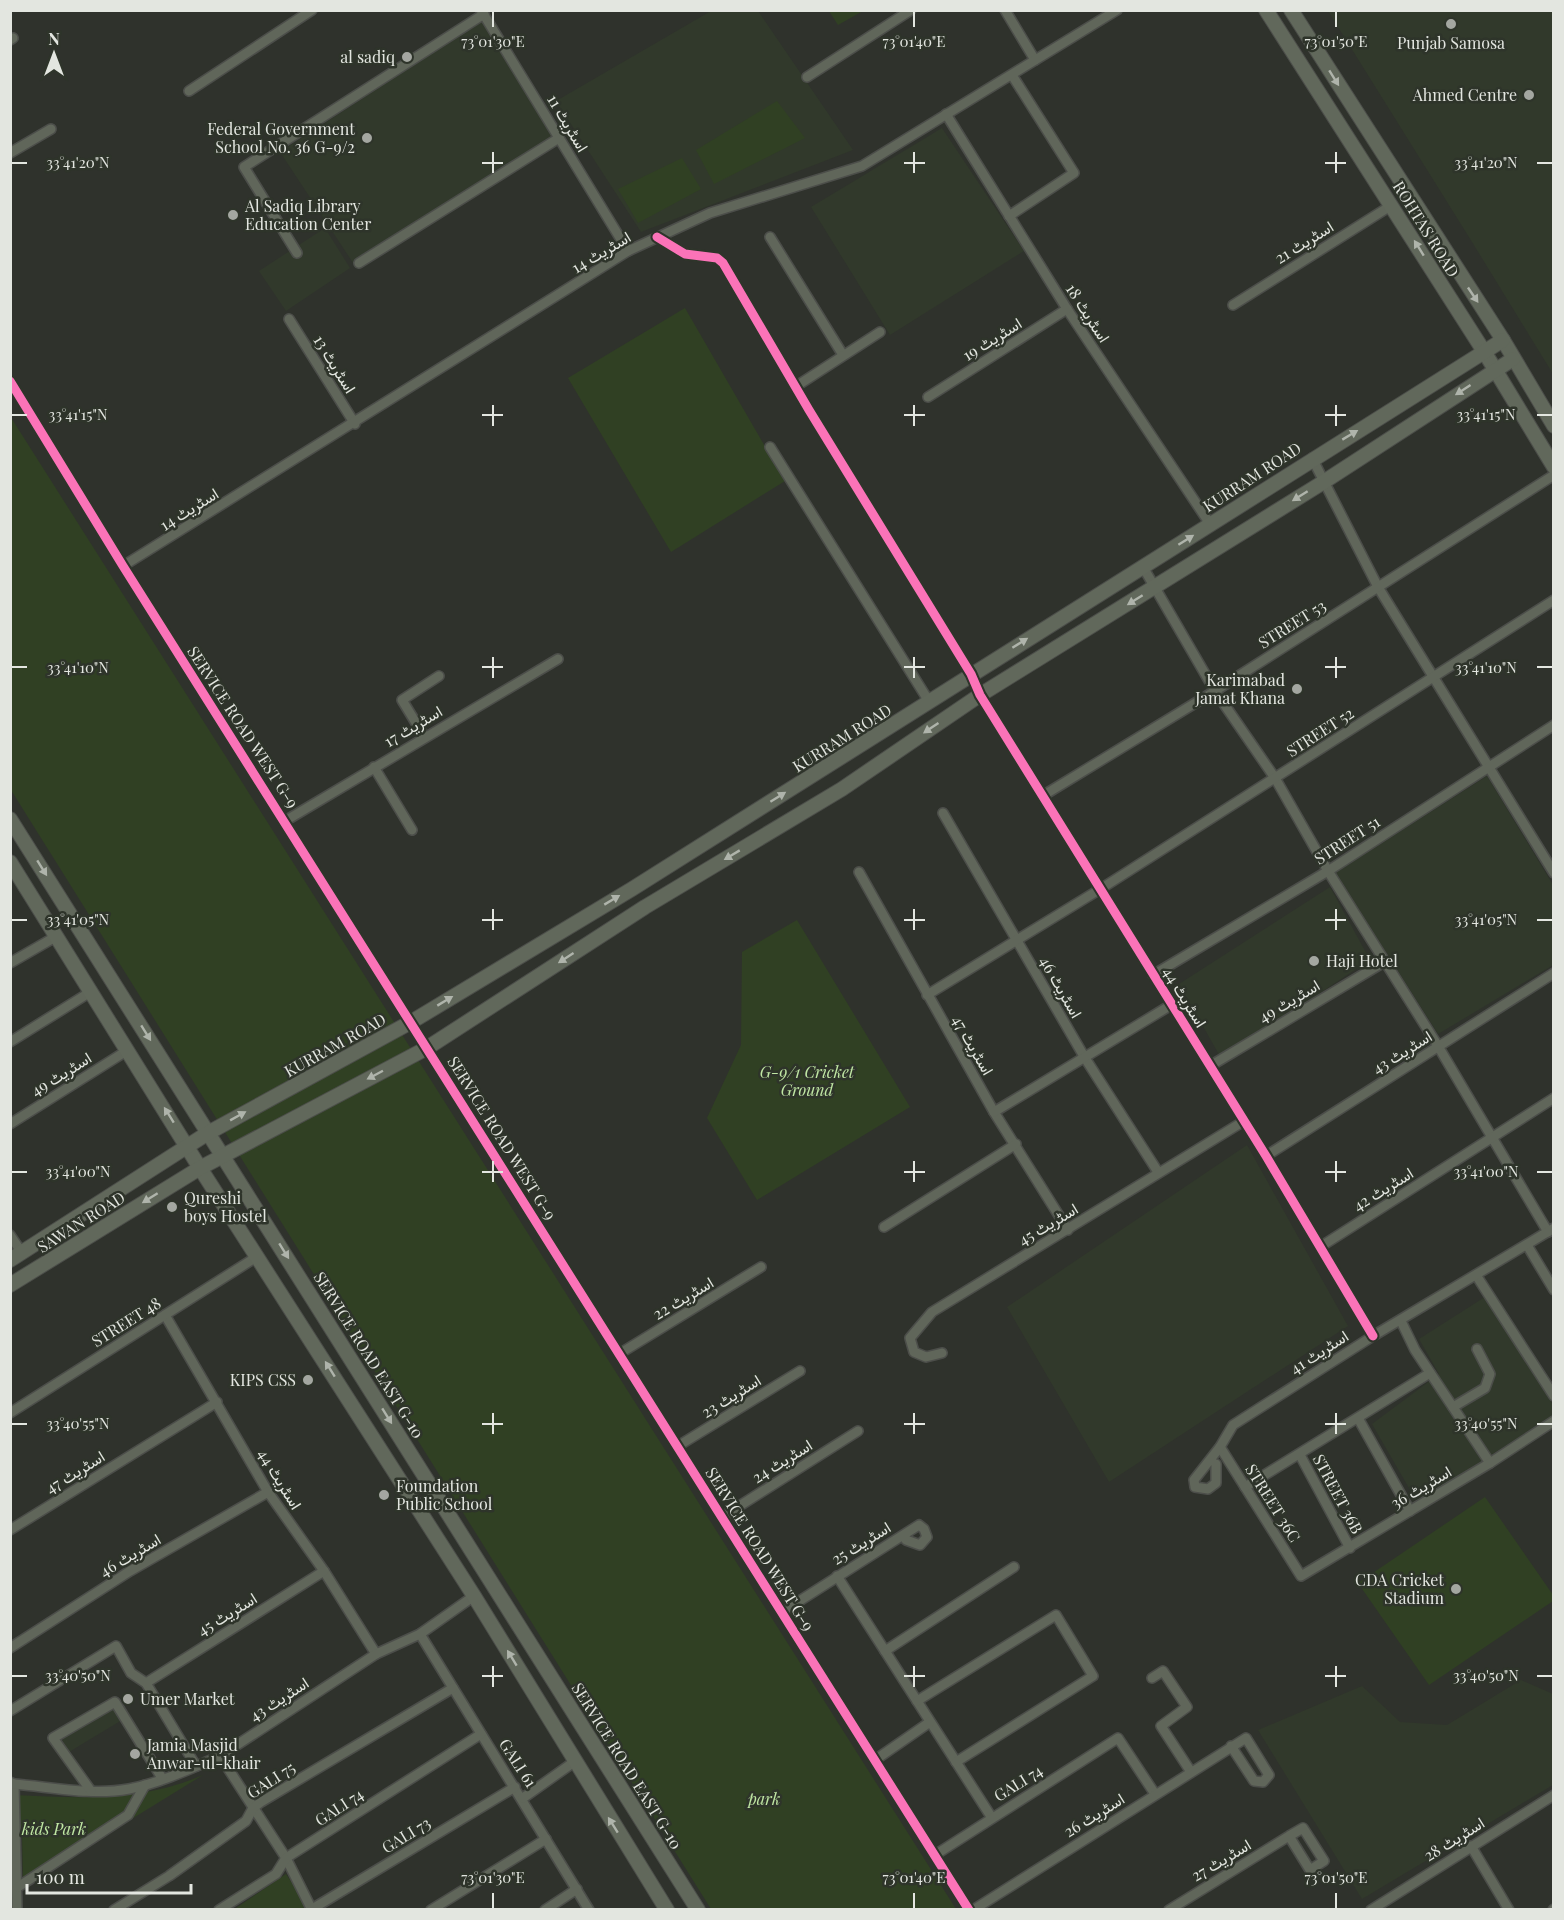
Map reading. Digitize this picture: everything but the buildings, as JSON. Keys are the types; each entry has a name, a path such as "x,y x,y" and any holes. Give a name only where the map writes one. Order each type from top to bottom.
{"main road":[{"name":"ROHTAS ROAD","path":"1266,10 1392,205 1554,467"},
{"name":"ROHTAS ROAD","path":"1291,10 1503,340 1554,426"},
{"name":"KURRAM ROAD","path":"188,1146 208,1132 411,1022 632,889 930,703 971,674 1312,458 1503,340"},
{"path":"427,1048 645,907 842,789 980,695 1322,483 1494,369 1513,359"},
{"name":"SERVICE ROAD EAST G-10","path":"10,819 698,1910"},
{"path":"10,862 200,1168 474,1596 667,1910"},
{"name":"SAWAN ROAD","path":"10,1285 200,1168 427,1048"},
{"name":"SAWAN ROAD","path":"16,1256 188,1146"},
{"path":"631,1853 653,1839"}],"street":[{"path":"189,91 312,10"},
{"path":"807,77 911,10"},
{"path":"1005,10 1035,60"},
{"name":"اسٹریٹ 14","path":"123,566 355,424 628,251 710,213 862,166 1117,10"},
{"path":"297,253 244,168 482,12"},
{"name":"اسٹریٹ 11","path":"482,12 628,251"},
{"path":"1009,216 1074,173 1012,75"},
{"name":"اسٹریٹ 18","path":"946,114 1067,309 1210,524"},
{"path":"10,153 51,129"},
{"path":"358,263 559,138"},
{"name":"اسٹریٹ 21","path":"1233,305 1392,205"},
{"name":"اسٹریٹ 44","path":"657,237 679,251 717,258 723,263 795,387 971,674 980,695 1102,888 1373,1336"},
{"path":"770,237 843,355"},
{"name":"اسٹریٹ 19","path":"930,396 1067,309"},
{"name":"اسٹریٹ 13","path":"290,319 355,424"},
{"path":"795,387 880,332"},
{"name":"SERVICE ROAD WEST G-9","path":"10,381 123,566 934,1855 971,1910"},
{"path":"770,447 930,703"},
{"path":"1312,458 1322,483 1378,587 1487,768 1552,866"},
{"name":"STREET 53","path":"1044,795 1215,691 1554,475"},
{"path":"1143,567 1215,691 1275,778 1328,871 1438,1047 1491,1138 1551,1230"},
{"name":"STREET 52","path":"927,994 1017,942 1554,600"},
{"name":"اسٹریٹ 17","path":"285,821 424,736 558,659"},
{"path":"424,736 402,699 439,676"},
{"name":"STREET 51","path":"1153,975 1328,871 1554,725"},
{"path":"374,767 412,830"},
{"name":"اسٹریٹ 46","path":"943,813 1085,1058 1158,1173"},
{"name":"اسٹریٹ 47","path":"859,872 994,1112 1068,1230"},
{"path":"10,963 57,936"},
{"name":"اسٹریٹ 49","path":"1210,1066 1384,962"},
{"name":"اسٹریٹ 43","path":"1266,1156 1554,973"},
{"path":"10,1042 92,991"},
{"path":"994,1112 1171,1005"},
{"name":"اسٹریٹ 49","path":"10,1124 128,1050"},
{"name":"اسٹریٹ 42","path":"1320,1247 1554,1098"},
{"name":"اسٹریٹ 45","path":"942,1353 926,1357 914,1352 910,1338 932,1312 1244,1120"},
{"path":"884,1227 1016,1144"},
{"name":"اسٹریٹ 41","path":"1216,1464 1216,1483 1208,1489 1195,1487 1194,1480 1220,1447 1233,1425 1373,1336 1551,1230"},
{"path":"10,1235 16,1256"},
{"path":"1527,1245 1554,1290"},
{"name":"STREET 48","path":"10,1413 258,1256"},
{"name":"اسٹریٹ 22","path":"620,1353 761,1268"},
{"path":"1476,1275 1554,1396"},
{"name":"اسٹریٹ 44","path":"165,1315 268,1492 324,1570 376,1654"},
{"path":"1401,1321 1430,1373 1490,1463"},
{"path":"1453,1407 1485,1388 1490,1374 1477,1349"},
{"name":"اسٹریٹ 23","path":"678,1446 800,1371"},
{"path":"1245,1487 1430,1373"},
{"name":"اسٹریٹ 47","path":"10,1530 217,1402"},
{"path":"1358,1418 1410,1511"},
{"name":"اسٹریٹ 36","path":"1301,1576 1490,1463 1554,1421"},
{"name":"اسٹریٹ 24","path":"722,1517 858,1431"},
{"name":"STREET 36C","path":"1220,1447 1301,1576"},
{"name":"STREET 36B","path":"1300,1455 1350,1548"},
{"name":"اسٹریٹ 46","path":"10,1648 130,1571 268,1492"},
{"name":"اسٹریٹ 25","path":"782,1612 919,1526 924,1529 927,1537 924,1542 915,1545 906,1540 905,1536"},
{"path":"885,1651 1014,1567"},
{"name":"اسٹریٹ 45","path":"146,1683 324,1570"},
{"path":"837,1576 992,1818"},
{"name":"اسٹریٹ 43","path":"12,1783 91,1791 128,1790 196,1766 220,1756 376,1654 420,1634 474,1596"},
{"path":"916,1701 1056,1615 1094,1676 956,1762"},
{"name":"GALI 61","path":"420,1634 590,1910"},
{"path":"10,1711 116,1646 131,1673 146,1683 196,1766"},
{"path":"1152,1678 1163,1671 1187,1707 1161,1726 1191,1772"},
{"name":"GALI 75","path":"114,1910 169,1876 246,1821 253,1808 453,1688"},
{"path":"91,1791 53,1738 113,1703 116,1704 162,1778"},
{"path":"875,1760 930,1722"},
{"name":"GALI 74","path":"219,1910 276,1874 286,1858 481,1734"},
{"name":"GALI 74","path":"934,1855 1118,1738 1155,1794"},
{"path":"1246,1738 1269,1775 1263,1782 1254,1782 1231,1746 1246,1738"},
{"name":"اسٹریٹ 26","path":"971,1910 1231,1746"},
{"path":"220,1756 286,1858 312,1909"},
{"path":"523,1798 574,1762"},
{"path":"12,1783 18,1887 16,1909"},
{"path":"18,1887 128,1815 145,1785"},
{"name":"GALI 73","path":"312,1909 515,1787"},
{"name":"اسٹریٹ 28","path":"1371,1910 1554,1795"},
{"name":"اسٹریٹ 27","path":"1169,1910 1289,1836"},
{"path":"431,1910 546,1839"},
{"path":"1471,1846 1509,1910"},
{"path":"545,1910 577,1889"}],"shaded area":[{"path":"711,11 758,11 853,150 641,232 556,101"},
{"path":"1328,11 1553,11 1553,374 1472,242"},
{"path":"482,21 558,145 357,269 280,152"},
{"path":"942,128 1024,251 890,335 811,207"},
{"path":"325,228 350,268 286,311 259,271"},
{"path":"1487,776 1553,885 1553,965 1438,1034 1335,873"},
{"path":"1330,887 1370,960 1221,1058 1179,984"},
{"path":"1247,1145 1348,1326 1109,1482 1007,1307"},
{"path":"1488,1295 1553,1405 1553,1416 1417,1502 1372,1424 1439,1374 1419,1339"},
{"path":"1521,1680 1553,1694 1553,1785 1362,1899 1258,1730 1362,1686 1400,1722 1447,1725"},
{"path":"115,1707 122,1720 69,1752 61,1738"}],"green space":[{"path":"829,11 863,11 838,25"},
{"path":"777,101 805,138 714,184 696,150"},
{"path":"682,158 701,189 638,223 618,189"},
{"path":"685,308 785,481 671,552 568,378"},
{"name":"park","path":"10,416 956,1909 711,1909 11,790"},
{"name":"G-9/1 Cricket Ground","path":"797,920 910,1107 757,1200 707,1118 741,1045 742,952"},
{"name":"CDA Cricket Stadium","path":"1485,1497 1553,1595 1553,1601 1429,1685 1358,1583"},
{"name":"kids Park","path":"203,1775 23,1886 22,1831 14,1795 86,1797 134,1794 180,1784"},
{"path":"286,1874 309,1909 233,1910"}],"cycle path":[{"path":"657,237 685,254 717,258 723,263 809,410 971,674 980,695 1266,1156 1373,1336"},
{"path":"10,381 123,566 969,1910"}],"place":[{"name":"Punjab Samosa","path":"1451,24"},
{"name":"al sadiq","path":"407,57"},
{"name":"Ahmed Centre","path":"1529,95"},
{"name":"Federal Government School No. 36 G-9/2","path":"367,138"},
{"name":"Al Sadiq Library Education Center","path":"233,215"},
{"name":"Karimabad Jamat Khana","path":"1297,689"},
{"name":"Haji Hotel","path":"1314,961"},
{"name":"Qureshi boys Hostel","path":"172,1207"},
{"name":"KIPS CSS","path":"308,1380"},
{"name":"Foundation Public School","path":"384,1495"},
{"name":"CDA Cricket Stadium","path":"1456,1589"},
{"name":"Umer Market","path":"128,1699"},
{"name":"Jamia Masjid Anwar-ul-khair","path":"135,1754"}]}
